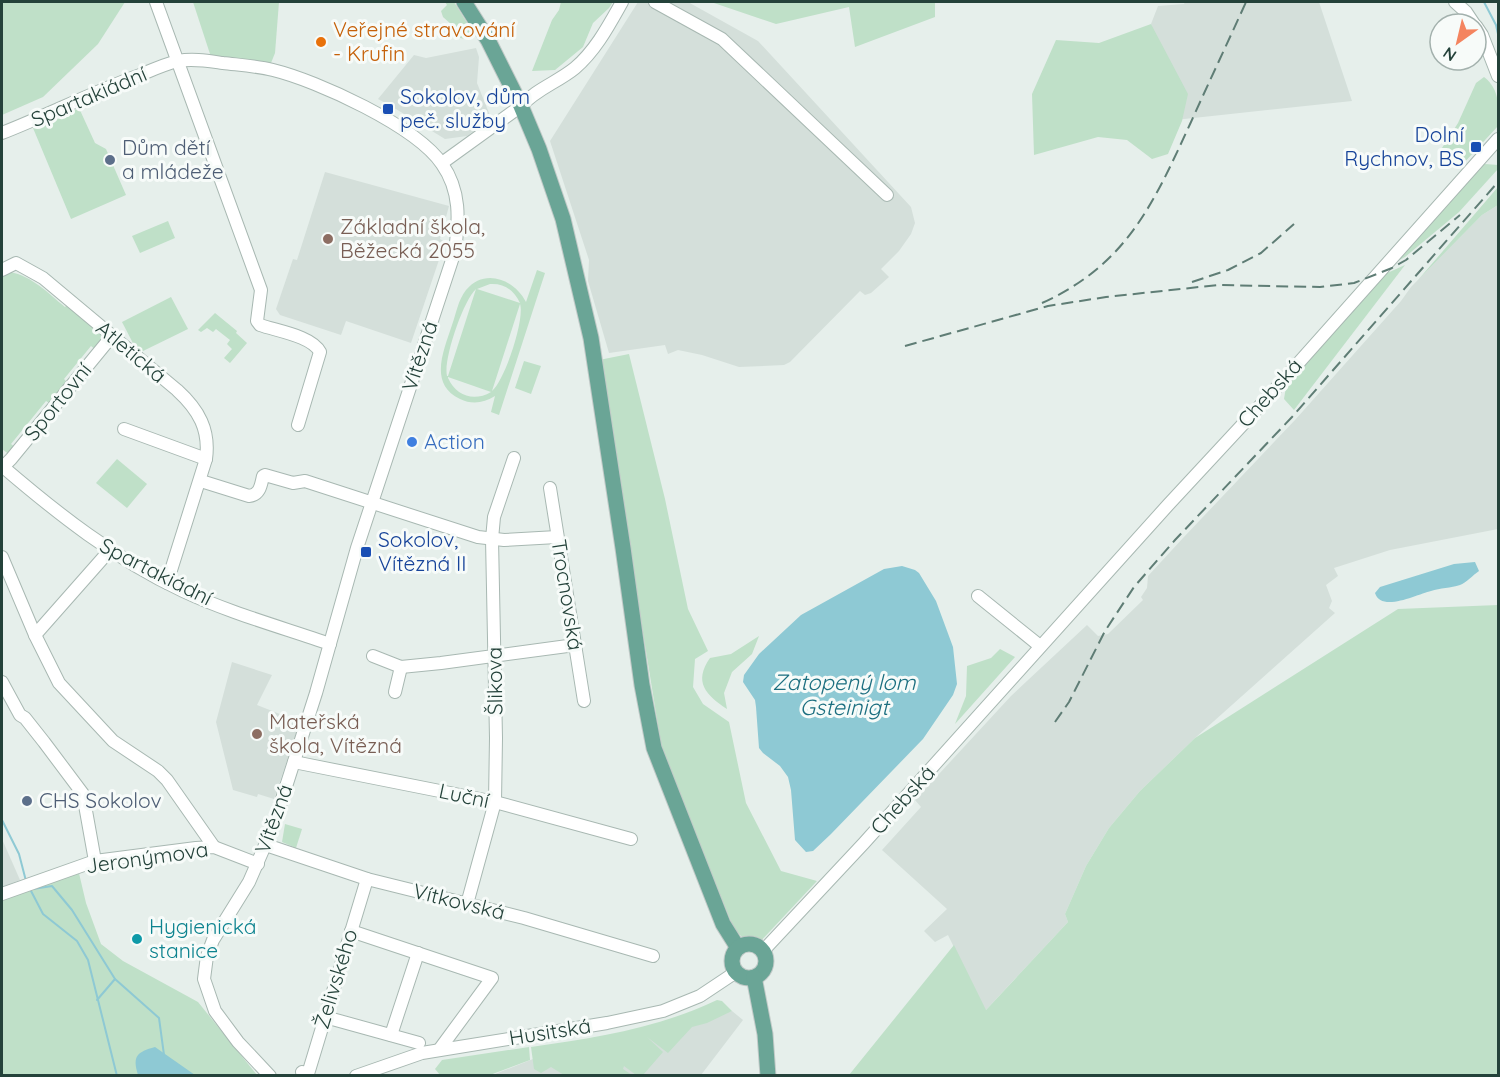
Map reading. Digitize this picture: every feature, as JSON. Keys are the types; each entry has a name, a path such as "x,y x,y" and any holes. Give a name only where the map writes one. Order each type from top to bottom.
{"main road":[{"path":"464,2 489,40 521,106 539,149 563,219 591,338 624,548 642,685 654,748 723,924 738,948"},
{"path":"751,944 763,951 766,959 764,968 754,977 746,978 736,972 732,959 738,948 751,944"},
{"path":"754,977 765,1034 768,1076"}],"street":[{"path":"156,2 261,290 257,321 260,325 309,341 317,346 320,352 298,425"},
{"path":"442,164 521,106 531,95 574,68 590,53 622,2"},
{"path":"655,2 722,39 887,195"},
{"path":"1488,50 1498,76"},
{"name":"Vítězná","path":"177,61 193,59 266,69 309,81 408,133 432,152 442,164 458,201 455,251 357,548 294,762 258,864 238,903 209,948 205,964 204,979 211,1003 222,1022 270,1076"},
{"name":"Spartakiádní","path":"2,133 112,85 177,61"},
{"name":"Chebská","path":"763,951 864,843 1040,646 1270,395 1498,139"},
{"name":"Atletická","path":"2,270 16,263 43,278 177,390 194,407 206,433 208,446 201,481 167,583"},
{"name":"Sportovní","path":"2,467 112,336"},
{"path":"124,429 206,459"},
{"name":"Šlikova","path":"467,904 495,802 492,539 494,517 513,458"},
{"name":"Spartakiádní","path":"2,467 66,519 110,550 167,583 244,614 330,644"},
{"path":"201,481 253,495 260,490 265,475 293,483 305,481 478,537 492,539 557,537"},
{"name":"Trocnovská","path":"550,488 584,701"},
{"path":"35,635 110,550"},
{"path":"2,557 35,635 59,683 114,741 162,775 214,847"},
{"path":"978,596 1040,646"},
{"path":"374,656 401,667 575,645"},
{"path":"395,692 401,667"},
{"path":"2,682 20,716 25,718 83,794 94,861"},
{"name":"Luční","path":"294,762 495,802 631,839"},
{"name":"Vítkovská","path":"266,845 367,879 524,918 653,956"},
{"name":"Jeronýmova","path":"6,893 94,861 196,848 214,847 258,864"},
{"name":"Želivského","path":"302,1072 308,1074 367,879"},
{"path":"351,932 492,978 439,1050"},
{"path":"391,1035 418,953"},
{"name":"Husitská","path":"356,1076 409,1057 439,1050 650,1015 700,996 736,972"},
{"path":"325,1017 418,1043"}],"shaded area":[{"path":"638,2 688,2 758,41 911,207 915,223 911,234 899,251 881,269 889,277 871,293 865,295 860,291 790,362 784,365 739,367 678,350 668,354 665,345 609,353 588,281 589,260 550,141"},
{"path":"1185,2 1319,2 1352,101 1175,120 1151,24 1158,6 1184,4"},
{"path":"476,48 479,57 477,83 491,118 467,136 445,139 378,99 414,55 426,58"},
{"path":"325,172 449,206 440,239 445,242 411,343 346,321 341,335 280,315 276,309 293,259 297,260"},
{"path":"1498,205 1498,529 1390,550 1334,568 1338,576 1326,585 1332,601 1329,608 1335,613 1195,738 1140,791 1109,828 1086,866 1065,914 1068,922 985,1011 948,935 935,942 924,931 947,909 882,850 921,807 915,800 1011,696 1087,625 1098,636 1108,634 1143,600 1141,597 1147,588 1148,576 1295,420 1411,287 1482,215"},
{"name":"Mateřská škola, Vítězná","path":"232,662 272,675 257,705 300,722 274,799 233,790 216,722"},
{"path":"2,839 20,880 2,887"},
{"path":"732,1011 743,1020 701,1075 490,1076 533,1059"}],"green space":[{"path":"2,2 125,2 98,44 43,97 2,115"},
{"path":"193,2 279,2 275,53 271,63 211,57"},
{"path":"445,2 454,2 474,34 472,36 456,37 460,32 443,17 441,11 447,5"},
{"path":"561,2 613,2 593,23 583,47 555,70 532,71 552,20"},
{"path":"711,2 935,2 935,17 855,47 849,7 776,24"},
{"path":"1151,24 1188,94 1182,121 1168,154 1152,159 1127,140 1098,137 1034,155 1032,94 1056,40 1099,43"},
{"path":"1484,77 1496,93 1498,126 1461,166 1442,148 1458,123 1476,83"},
{"path":"79,108 95,143 106,149 126,195 71,219 33,128"},
{"path":"1498,165 1498,169 1459,212 1396,262 1481,166"},
{"path":"1498,187 1498,205 1482,215 1418,280"},
{"path":"168,221 175,238 140,253 132,236"},
{"path":"1405,265 1294,410 1284,399 1286,387 1385,274"},
{"path":"537,270 545,273 499,415 491,412 495,396 473,403 450,393 441,376 441,366 459,303 466,290 482,279 499,279 515,288 526,302","holes":["490,284 504,286 515,294 520,303 477,289","476,289 447,376 451,345 465,305","520,304 520,322 513,349 503,375 492,391","448,377 491,392 472,397 461,393 451,384"]},
{"path":"10,272 25,277 65,307 67,305 104,337 96,350 91,346 64,379 69,384 51,404 46,401 11,444 16,448 10,455 2,449 2,273"},
{"path":"171,297 188,329 141,352 135,347 122,322"},
{"path":"215,313 237,331 236,333 247,343 230,363 224,358 232,349 227,344 230,340 216,329 213,332 207,328 201,332 198,330"},
{"path":"629,354 665,499 688,609 708,651 695,659 693,687 703,704 729,722 746,803 781,871 817,881 760,942 744,939 734,929 661,744 599,360"},
{"path":"524,361 541,366 531,394 515,388"},
{"path":"117,459 147,484 127,508 96,483"},
{"path":"1498,605 1498,1075 849,1075 954,945 986,1010 1068,922 1065,914 1086,866 1109,828 1140,791 1195,738 1398,609"},
{"path":"759,636 752,654 732,672 724,693 727,709 704,687 702,681 705,667 710,658 731,654"},
{"path":"1000,649 1015,657 955,724 966,696 967,666 991,658"},
{"path":"285,824 302,829 296,848 282,842"},
{"path":"78,869 86,903 101,944 123,961 198,1002 257,1075 2,1076 2,899"},
{"path":"717,1000 722,1001 732,1011 707,1023 692,1027 668,1053 647,1037 663,1052 643,1075 636,1075 624,1066 623,1069 632,1075 564,1075 551,1067 541,1073 534,1069 531,1047 626,1031 672,1018"},
{"path":"529,1047 530,1060 490,1075 440,1075 435,1069 442,1060"}],"water":[{"path":"1475,562 1479,571 1460,585 1392,602 1384,602 1375,593 1380,587 1454,564"},
{"name":"Zatopený lom Gsteinigt","path":"902,566 919,573 936,601 953,647 957,684 953,695 923,739 831,834 813,851 806,852 795,840 788,777 780,766 759,748 755,700 743,682 744,675 759,654 801,615 884,569"},
{"path":"155,1047 195,1075 138,1075 136,1059 140,1053"}],"waterway":[{"path":"1484,2 1498,34"},
{"path":"2,820 19,854 26,881"},
{"path":"33,889 52,886 72,910 115,979 97,1000"},
{"path":"30,889 43,914 77,941 88,960 117,1076"},
{"path":"115,979 159,1018 164,1055"}],"railway":[{"path":"1042,303 1072,287 1096,270 1135,228 1178,151 1246,2"},
{"path":"1055,722 1069,702 1105,631 1134,587 1175,540 1292,417 1498,182"},
{"path":"905,346 1048,306 1106,297 1218,285 1320,287 1354,283 1406,260 1460,215"},
{"path":"1192,282 1228,270 1261,253 1294,224"}],"place":[{"name":"Veřejné stravování - Krufin","path":"321,42"},
{"name":"Sokolov, dům peč. služby","path":"388,109"},
{"name":"Dolní Rychnov, BS","path":"1476,147"},
{"name":"Dům dětí a mládeže","path":"110,160"},
{"name":"Základní škola, Běžecká 2055","path":"328,239"},
{"name":"Action","path":"412,442"},
{"name":"Sokolov, Vítězná II","path":"366,552"},
{"name":"Mateřská škola, Vítězná","path":"257,734"},
{"name":"CHS Sokolov","path":"27,801"},
{"name":"Hygienická stanice","path":"137,939"}]}
